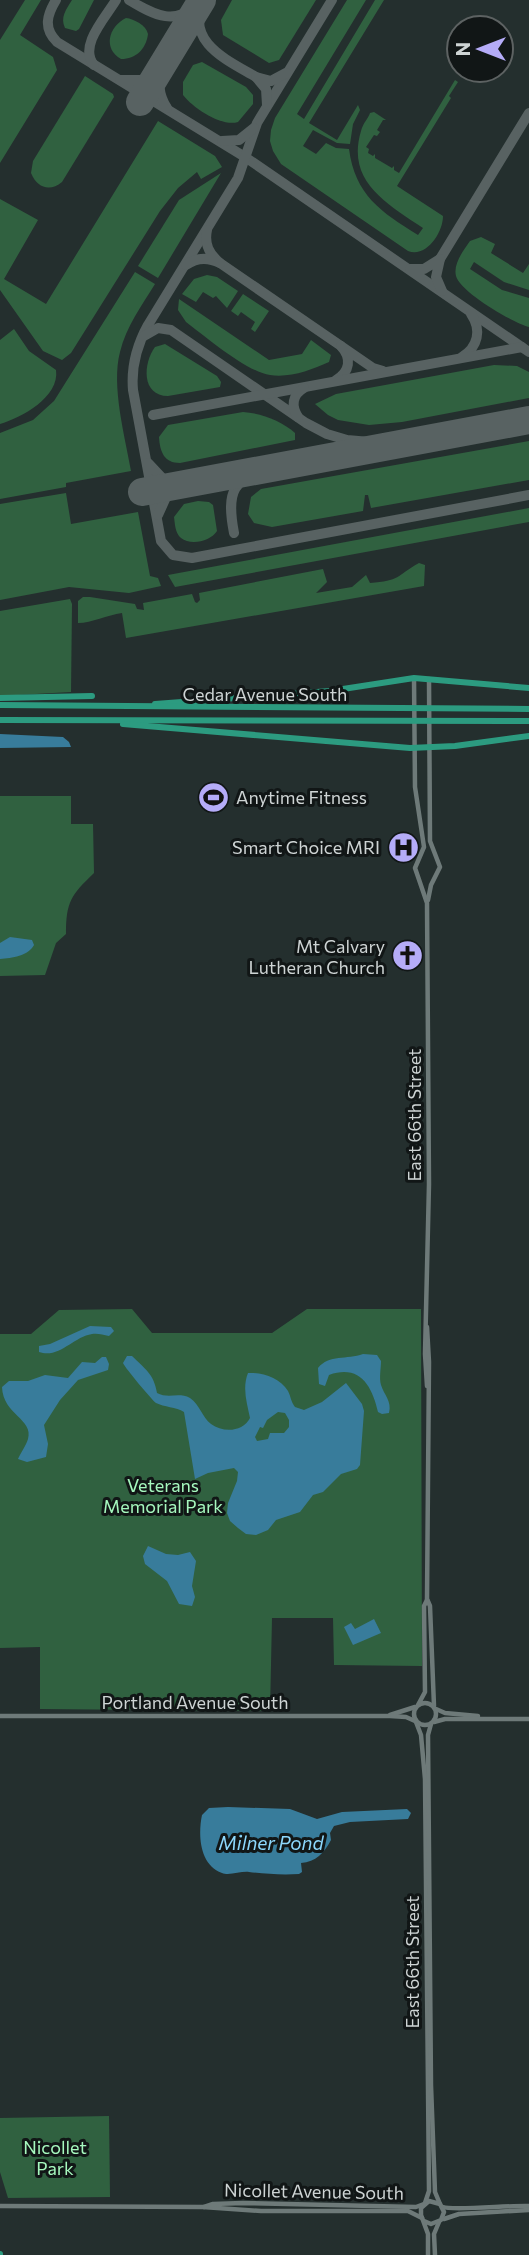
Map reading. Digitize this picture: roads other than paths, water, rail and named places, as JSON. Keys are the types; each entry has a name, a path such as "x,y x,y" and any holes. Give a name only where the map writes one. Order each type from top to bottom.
{"highway":[{"path":"76,706 180,702 330,691 414,678 529,688"},
{"path":"0,698 92,696"},
{"name":"Cedar Avenue South","path":"0,705 529,709"},
{"name":"Cedar Avenue South","path":"0,719 529,721"},
{"path":"75,720 415,748 529,736"}],"main road":[{"path":"414,678 415,787 424,847 415,868 419,877 426,880 433,879 440,867 430,841 429,678"},
{"path":"420,858 428,856 435,859"},
{"name":"East 66th Street","path":"419,877 427,902"},
{"name":"East 66th Street","path":"417,1706 425,1692 424,1606 427,1599 427,902 433,879"},
{"name":"East 66th Street","path":"427,1599 430,1606 434,1707"},
{"path":"486,1718 445,1713 428,1703 417,1706 414,1713 416,1721 422,1725 445,1719 529,1719"},
{"name":"Portland Avenue South","path":"390,1716 417,1706"},
{"path":"432,1723 437,1716 434,1707"},
{"name":"Portland Avenue South","path":"0,1716 390,1716 416,1721"},
{"name":"East 66th Street","path":"416,1721 421,1735 425,1779 429,2191 424,2204"},
{"name":"East 66th Street","path":"432,1723 428,1735 431,2077 435,2192 441,2205"},
{"path":"428,2255 428,2234 421,2211 424,2204 434,2201 448,2209 493,2206 529,2208"},
{"name":"Nicollet Avenue South","path":"203,2207 243,2203 416,2207 424,2204"},
{"path":"363,2205 363,2212"},
{"path":"435,2255 434,2234 444,2215 441,2205"},
{"name":"Nicollet Avenue South","path":"0,2206 408,2211 423,2219"},
{"path":"423,2219 431,2224 459,2214 529,2208"}],"water":[{"path":"0,734 63,737 71,747 0,748"},
{"path":"10,937 32,940 34,945 24,954 0,959 0,943"},
{"path":"90,1326 111,1327 114,1331 109,1336 85,1336 53,1353 39,1352 39,1346 50,1344"},
{"path":"363,1354 377,1355 381,1361 380,1382 389,1402 389,1413 378,1412 368,1386 357,1375 340,1372 329,1375 325,1386 319,1384 318,1368 322,1364 333,1359"},
{"path":"127,1356 132,1356 151,1376 157,1393 190,1398 211,1424 227,1430 243,1426 250,1418 245,1390 248,1373 276,1379 285,1386 295,1407 304,1410 322,1402 346,1383 362,1404 364,1411 360,1465 357,1469 341,1474 323,1492 313,1495 300,1512 276,1520 268,1530 256,1535 246,1534 230,1521 227,1513 238,1472 234,1468 208,1473 195,1479 184,1412 156,1403 123,1363","holes":["278,1412 285,1413 289,1427 284,1433 270,1433 268,1439 257,1441 255,1437 260,1427 263,1428 267,1420"]},
{"path":"106,1357 108,1370 78,1380 60,1400 44,1425 48,1444 46,1457 27,1462 18,1459 29,1432 27,1426 7,1404 2,1387 9,1381 28,1381 45,1375 68,1378 82,1362 95,1363"},
{"path":"148,1546 166,1554 190,1552 196,1561 192,1586 195,1597 192,1606 179,1604 167,1581 145,1564 143,1556"},
{"path":"374,1619 381,1633 353,1645 344,1627 351,1623 355,1629"},
{"name":"Milner Pond","path":"209,1808 290,1809 317,1819 342,1812 407,1809 411,1813 408,1819 350,1822 334,1826 330,1833 331,1840 325,1849 315,1859 301,1863 302,1872 299,1874 228,1874 214,1869 209,1863 202,1848 200,1831 202,1815"}],"place":[{"name":"Anytime Fitness","path":"213,797"},
{"name":"Smart Choice MRI","path":"403,847"},
{"name":"Mt Calvary Lutheran Church","path":"408,956"}],"park label":[{"name":"Veterans Memorial Park","path":"163,1495"},
{"name":"Nicollet Park","path":"55,2157"}]}
